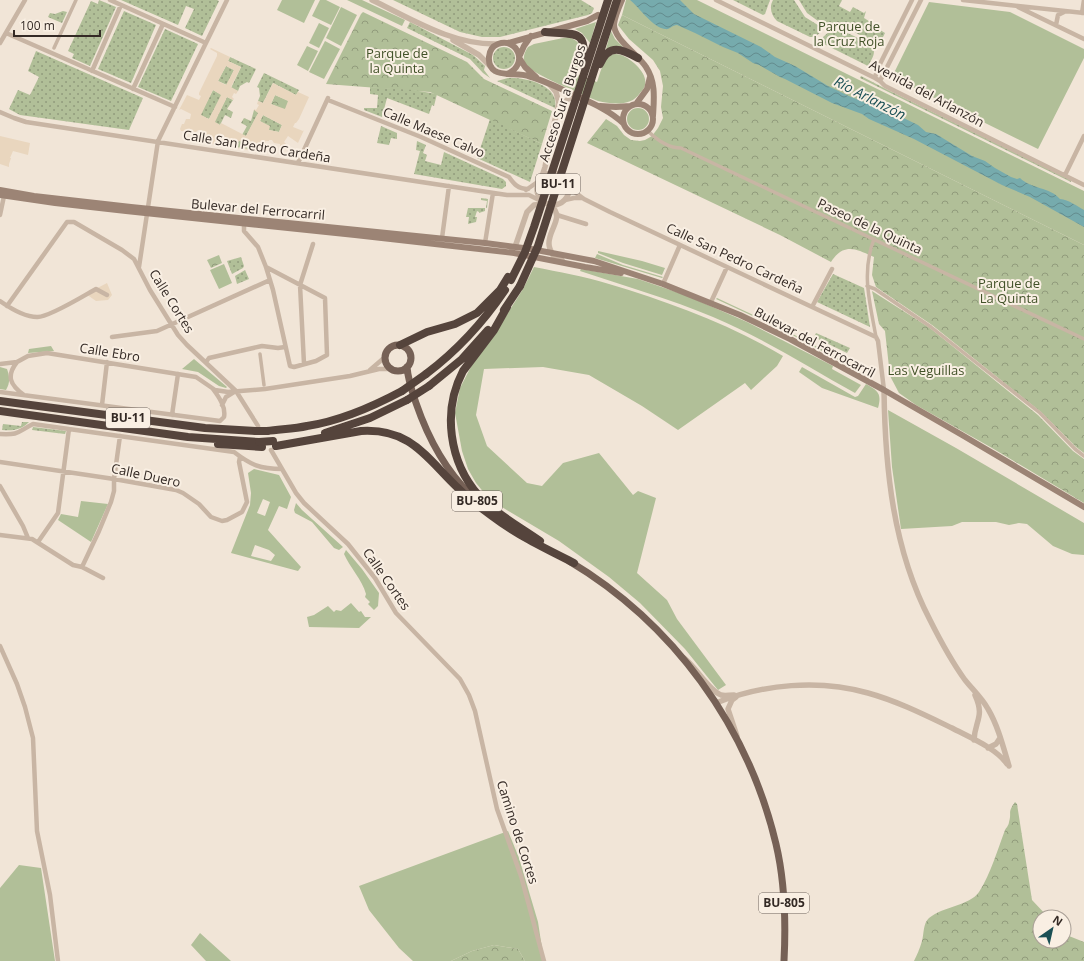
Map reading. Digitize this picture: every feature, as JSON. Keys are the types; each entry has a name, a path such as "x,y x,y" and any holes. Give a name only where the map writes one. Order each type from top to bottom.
{"highway":[{"path":"600,16 603,0"},
{"name":"Acceso Sur a Burgos","path":"588,77 600,16 608,0"},
{"name":"Acceso Sur a Burgos","path":"510,278 530,227 537,218 588,77 612,22 617,0"},
{"path":"545,32 573,34 580,38 584,43 585,50 583,65 588,77 598,69 606,54 610,51 617,49 623,50 638,58"},
{"name":"BU-11","path":"0,411 140,430 205,443 261,444 273,446 354,424 407,400 429,386 462,359 507,307 520,286 538,246 588,77"},
{"path":"400,345 427,332 455,324 477,313 510,278"},
{"name":"BU-11","path":"0,401 205,428 257,428 267,430 306,426 339,419 359,412 402,391 452,354 492,310 510,278"},
{"path":"507,307 494,330 463,371 455,387 450,415 454,449 465,476 479,496 488,504 574,564"},
{"path":"273,446 348,433 372,431 383,432 401,437 418,448 459,490 493,517 527,539 574,564"}],"main road":[{"path":"600,16 508,43 497,44 490,53 489,63 491,67 501,74 525,75 545,82 599,106 624,123 627,129 632,133 639,134 648,131 653,122 653,88 650,76 646,67 617,33 612,22 622,0"},
{"path":"507,74 516,69 524,46 531,36"},
{"path":"508,43 517,49 522,64 545,82"},
{"path":"624,123 625,112 647,89 650,76"},
{"path":"599,106 616,107 633,105 647,107 653,116"},
{"name":"Bulevar del Ferrocarril","path":"0,190 34,196 244,224 529,255 585,268 631,274"},
{"name":"Bulevar del Ferrocarril","path":"2,196 55,203 486,241 594,261 711,302 790,339 962,434 1084,507"},
{"path":"400,345 396,345 389,349 385,357 386,363 391,369 400,371 407,367"},
{"name":"BU-805","path":"400,345 408,349 411,356 411,360 407,367 409,383 429,438 444,464 465,489 491,513 599,580 624,599 646,618 681,656 706,687 716,703 742,749 769,818 780,868 786,924 784,961"},
{"name":"BU-805","path":"400,371 409,383"}],"street":[{"path":"0,43 25,0"},
{"path":"54,48 76,0"},
{"path":"110,0 206,42"},
{"path":"139,269 158,141 227,0"},
{"path":"372,0 443,34 474,52 491,67"},
{"name":"Avenida del Arlanzón","path":"716,0 875,78 885,86 1084,185"},
{"path":"875,78 877,70 912,0"},
{"path":"880,81 921,0"},
{"path":"963,0 1083,13 1084,0"},
{"path":"92,71 121,5"},
{"path":"1015,6 1084,39"},
{"path":"1056,25 1058,15 1066,12"},
{"path":"133,88 163,24"},
{"path":"6,33 175,107"},
{"path":"443,34 467,41 497,44"},
{"path":"545,82 554,88 558,96 559,104 545,167 537,192 546,203 554,209 557,215 549,243 554,257 579,264 585,268"},
{"path":"558,112 567,100 574,97 579,97"},
{"name":"Calle Maese Calvo","path":"298,163 328,99 425,139 509,177 519,188 528,189"},
{"name":"Calle San Pedro Cardeña","path":"0,112 19,120 493,193 529,195 546,203"},
{"name":"Paseo de la Quinta","path":"648,131 672,148 681,148 1084,339"},
{"path":"1065,175 1084,136"},
{"path":"515,247 527,212 534,206 546,203 559,204 565,200 568,193 566,180 559,174 552,164 548,152"},
{"path":"540,180 548,174 559,174"},
{"name":"Calle San Pedro Cardeña","path":"513,195 528,189 540,180"},
{"path":"442,238 449,186"},
{"name":"Calle San Pedro Cardeña","path":"568,187 584,199 876,337"},
{"path":"486,241 493,193"},
{"path":"0,215 2,196"},
{"name":"Calle San Pedro Cardeña","path":"565,200 574,198 584,199"},
{"path":"557,215 586,224"},
{"name":"Calle Cortes","path":"7,306 67,222 74,222 134,259 171,325 187,345 236,391 257,428"},
{"path":"244,224 244,231 258,247 266,267 273,290 290,366 294,367 316,361 327,355 325,298 266,267"},
{"path":"681,656 696,668 715,692 724,696 765,688 827,686 857,690 883,698 934,720 974,740 1001,756 1009,766 1000,738 988,710 960,671 930,620 916,591 906,564 894,516 890,488 886,450 884,390 878,341 867,286 866,272 871,246 874,239"},
{"path":"304,364 300,285 313,244"},
{"name":"Bulevar del Ferrocarril","path":"460,247 465,245 507,250 515,247"},
{"path":"663,284 680,245"},
{"path":"128,254 136,256 141,251"},
{"path":"711,302 727,267"},
{"path":"812,307 832,269"},
{"path":"112,337 157,331 270,280"},
{"path":"867,286 875,289 931,327 1040,413 1074,449 1084,456"},
{"path":"0,301 7,306 38,318 96,288 107,295"},
{"path":"206,362 209,358 262,346 278,348 285,347"},
{"name":"Calle Ebro","path":"2,364 17,362 28,356 47,353 196,377 212,388 223,392 265,389 350,376 367,371"},
{"path":"260,354 264,385"},
{"path":"367,371 385,357"},
{"path":"17,362 11,372 11,379 17,390 26,396"},
{"path":"102,405 107,362"},
{"path":"2,364 11,372"},
{"path":"367,371 391,369"},
{"path":"172,415 178,374"},
{"name":"Calle Ebro","path":"212,388 222,405"},
{"path":"0,392 220,421 224,415 222,405 226,397 236,391"},
{"path":"0,434 13,434 33,424 234,452 253,465 262,468 282,469"},
{"path":"38,542 58,513 69,429"},
{"path":"82,567 111,503 114,491 114,479 120,436"},
{"name":"Calle Cortes","path":"273,446 282,469 296,494 346,542 375,578 396,613 460,679"},
{"name":"Calle Duero","path":"0,462 176,490 199,504 211,517 225,521 242,512 247,502 239,462 240,457"},
{"path":"0,486 23,526 28,538"},
{"path":"0,535 28,538 38,542 73,565 82,567 103,578"},
{"path":"0,646 17,684 33,738 37,831 50,896 58,961"},
{"name":"Camino de Cortes","path":"460,679 469,695 475,711 497,809 521,876 544,961"},
{"path":"972,688 980,707 980,717 974,740"},
{"path":"716,703 740,694"},
{"path":"740,694 732,700 728,709 742,749"},
{"path":"961,733 976,728"},
{"path":"988,748 996,744 1000,738"}],"green space":[{"path":"99,0 116,7 90,66 72,58 74,54 68,51 91,1 98,4"},
{"path":"121,0 219,1 202,36 185,28 194,9 186,6 178,25"},
{"path":"282,0 315,0 304,23 277,10"},
{"path":"320,0 326,0 340,7 331,25 312,16"},
{"path":"347,0 362,0 405,20 402,26"},
{"name":"Parque de la Quinta","path":"393,0 581,0 594,8 592,13 588,15 500,37 482,37 460,32"},
{"path":"626,0 697,0 1084,191 1084,245 622,15"},
{"path":"733,0 770,0 765,14 763,15"},
{"path":"773,0 794,0 805,17 821,27 822,31 815,37 810,37 777,21 771,11"},
{"path":"799,0 842,0 839,6 850,12 853,7 864,13 866,11 864,18 885,33 880,43 876,44 849,29 818,21 807,13"},
{"path":"929,2 1010,12 1084,49 1084,58 1038,149 892,77"},
{"path":"341,7 357,15 341,46 326,38"},
{"path":"63,11 67,12 62,23 48,17 50,13 55,14"},
{"path":"124,11 156,25 131,83 98,69"},
{"name":"Parque de la Quinta","path":"363,12 467,62 484,79 552,111 542,144 430,92 326,84"},
{"name":"Parque de La Quinta","path":"622,15 1084,245 1084,453 1041,412 932,325 876,287 872,275 874,257 851,249 841,252 831,262 780,235 587,143 606,119 617,126 624,135 631,140 640,141 652,136 663,118 661,107 663,86 660,71 653,60 629,39 618,25"},
{"path":"410,22 473,55 485,66 484,70 490,78 470,59 407,28"},
{"path":"596,22 590,43 582,33 575,29"},
{"path":"319,23 329,28 319,48 309,43"},
{"path":"165,29 198,44 171,101 138,87"},
{"path":"611,31 615,39 623,47 606,49"},
{"path":"830,31 847,33 873,48 874,55 868,66 822,43 823,37"},
{"path":"568,37 574,39 581,48 582,53 577,75 597,82 602,67 608,57 616,54 621,55 632,61 641,70 645,81 643,90 632,101 609,103 598,101 571,90 539,74 526,65 524,56 528,47 534,44"},
{"path":"325,41 340,49 324,79 309,72"},
{"path":"307,46 318,51 308,71 297,65"},
{"path":"504,47 512,50 515,58 512,66 504,69 496,66 493,58 496,50"},
{"path":"36,51 143,98 129,130 20,115 9,109 18,90 30,95 39,77 28,71"},
{"path":"230,57 256,69 249,83 247,82 240,86 238,91 231,88 241,67 228,61"},
{"path":"226,66 234,70 227,85 218,81"},
{"path":"264,73 299,90 296,95 273,83 263,103 258,101 260,96 259,88 257,87"},
{"path":"861,76 1071,180 1071,182 860,78"},
{"path":"508,78 532,81 547,88 552,93 555,100 555,108 497,81"},
{"path":"370,87 413,90 437,94 434,106 432,105 429,114 387,98 382,117 364,110 364,108 377,108 378,95 370,94"},
{"path":"213,90 222,95 209,119 200,115"},
{"path":"275,95 289,101 285,110 271,104"},
{"path":"227,97 233,100 227,109 233,112 231,118 225,115 220,125 214,122"},
{"path":"634,108 642,108 649,115 649,123 642,130 634,130 627,123 627,115"},
{"path":"254,110 259,112 246,136 242,135 247,126 241,123 244,118 251,121"},
{"path":"263,115 282,125 279,132 269,130 260,121"},
{"path":"490,119 542,144 530,182 477,158"},
{"path":"381,126 397,133 397,139 391,138 389,145 377,143"},
{"path":"239,141 263,144 262,151 234,147"},
{"path":"417,141 426,145 423,153 427,155 425,161 441,165 444,152 503,179 506,182 506,186 502,189 414,174 420,151 416,150"},
{"path":"481,198 488,199 487,208 487,201 481,200"},
{"path":"468,208 485,208 485,211 479,213 477,211 475,217 477,217 476,222 468,224 469,217 466,217"},
{"path":"598,251 665,268 662,275 623,263 598,253"},
{"path":"597,254 623,265 663,277 662,278 595,258"},
{"path":"219,255 222,263 211,268 207,260"},
{"path":"241,257 244,266 243,268 232,274 227,261"},
{"path":"224,264 232,283 219,289 210,270"},
{"path":"534,267 600,281 676,306 720,324 783,356 777,366 751,390 745,383 678,430 642,406 589,375 543,367 484,369 476,415 487,446 527,483 542,486 563,463 599,453 633,495 638,491 656,498 637,573 667,600 677,619 726,685 718,690 685,649 640,603 609,577 559,541 490,500 476,483 468,469 462,451 455,413 460,388 475,359 501,324 523,289"},
{"path":"581,269 638,279 685,295 747,322 833,366 832,369 861,385 855,393 768,343 732,325 680,304 580,271"},
{"path":"245,270 249,279 237,284 235,276"},
{"path":"833,274 864,288 870,327 817,302"},
{"name":"Las Veguillas","path":"872,291 930,328 1038,415 1073,451 1084,459 1084,503 916,405 899,393 890,376 885,331 879,324"},
{"path":"717,298 785,330 860,369 859,371 785,331 716,299"},
{"path":"816,333 850,348 847,353 814,337"},
{"path":"51,346 54,351 28,353 29,349"},
{"path":"194,359 227,387 219,386 198,372 182,369"},
{"path":"0,367 7,369 8,372 9,382 6,390 0,389"},
{"path":"802,367 855,397 858,396 866,384 878,393 880,399 878,408 822,388 799,372"},
{"path":"888,410 1084,523 1084,555 1072,554 1053,546 1027,524 1019,523 1009,525 996,522 962,522 952,526 901,529 892,467"},
{"path":"22,422 29,422 23,427 17,429 2,430 3,424 21,426"},
{"path":"33,427 66,431 65,434 32,430"},
{"path":"254,469 279,475 291,497 287,509 279,506 268,530 301,567 298,571 231,553 250,505 251,493 248,473","holes":["263,499 270,502 265,516 257,513","255,545 269,550 275,555 271,561 251,556"]},
{"path":"81,501 108,504 91,542 58,520 61,514 78,517"},
{"path":"296,503 343,547 339,550 334,548 312,522 295,513 294,510"},
{"path":"346,550 379,593 378,606 374,610 368,604 370,602 365,597 366,594 362,583 344,554"},
{"path":"351,603 359,612 361,611 365,617 371,617 359,628 309,627 307,617 314,615 328,606 334,612 336,610 341,611"},
{"path":"1015,802 1017,804 1032,900 1040,909 1032,909 1032,949 1072,949 1072,937 1084,942 1084,961 914,961 923,938 927,920 935,914 975,897 979,892 990,870 1005,830 1009,824 1010,811"},
{"path":"508,831 519,858 538,922 544,961 525,961 518,949 494,945 472,951 451,961 413,961 399,948 369,910 359,886"},
{"path":"19,865 41,868 55,961 0,961 0,888"},
{"path":"200,933 231,961 206,961 191,945"},
{"path":"494,945 518,949 525,961 451,961 472,951"}],"shaded area":[{"path":"211,48 230,57 228,61 241,67 231,87 238,91 236,94 234,93 232,97 234,99 233,100 227,97 215,122 220,125 221,123 246,136 258,113 254,109 256,110 259,105 257,104 258,101 263,103 273,83 296,95 298,92 309,97 299,119 293,127 303,131 304,130 298,143 288,136 284,142 286,144 284,147 280,146 280,144 274,143 272,140 269,140 266,141 267,153 200,142 202,141 204,132 202,130 198,130 196,132 181,131 180,129 182,124 184,124 186,119 190,119 191,114 181,109 179,110 187,95 199,100 201,96 199,93 217,56 217,53 210,49","holes":["226,66 234,70 226,85 218,81","213,90 221,95 209,119 201,115","275,95 288,101 285,109 271,104","263,115 282,125 279,132 269,130 270,126 260,121","239,141 263,144 262,151 235,147 235,144"]},
{"path":"0,136 30,143 28,155 13,151 10,158 9,167 0,164"},
{"path":"107,283 112,295 108,300 96,301 86,294"}],"water":[{"path":"630,0 680,0 694,14 761,47 775,57 795,66 828,86 851,97 887,110 918,125 926,132 936,134 1011,177 1017,179 1020,178 1024,182 1051,192 1060,199 1076,205 1084,210 1084,227 1030,197 1002,185 914,139 869,119 862,114 832,103 780,77 753,63 738,53 677,25 667,29 660,28"}],"park label":[{"name":"Parque de la Cruz Roja","path":"849,34"}],"water label":[{"name":"Río Arlanzón","path":"870,98"}]}
